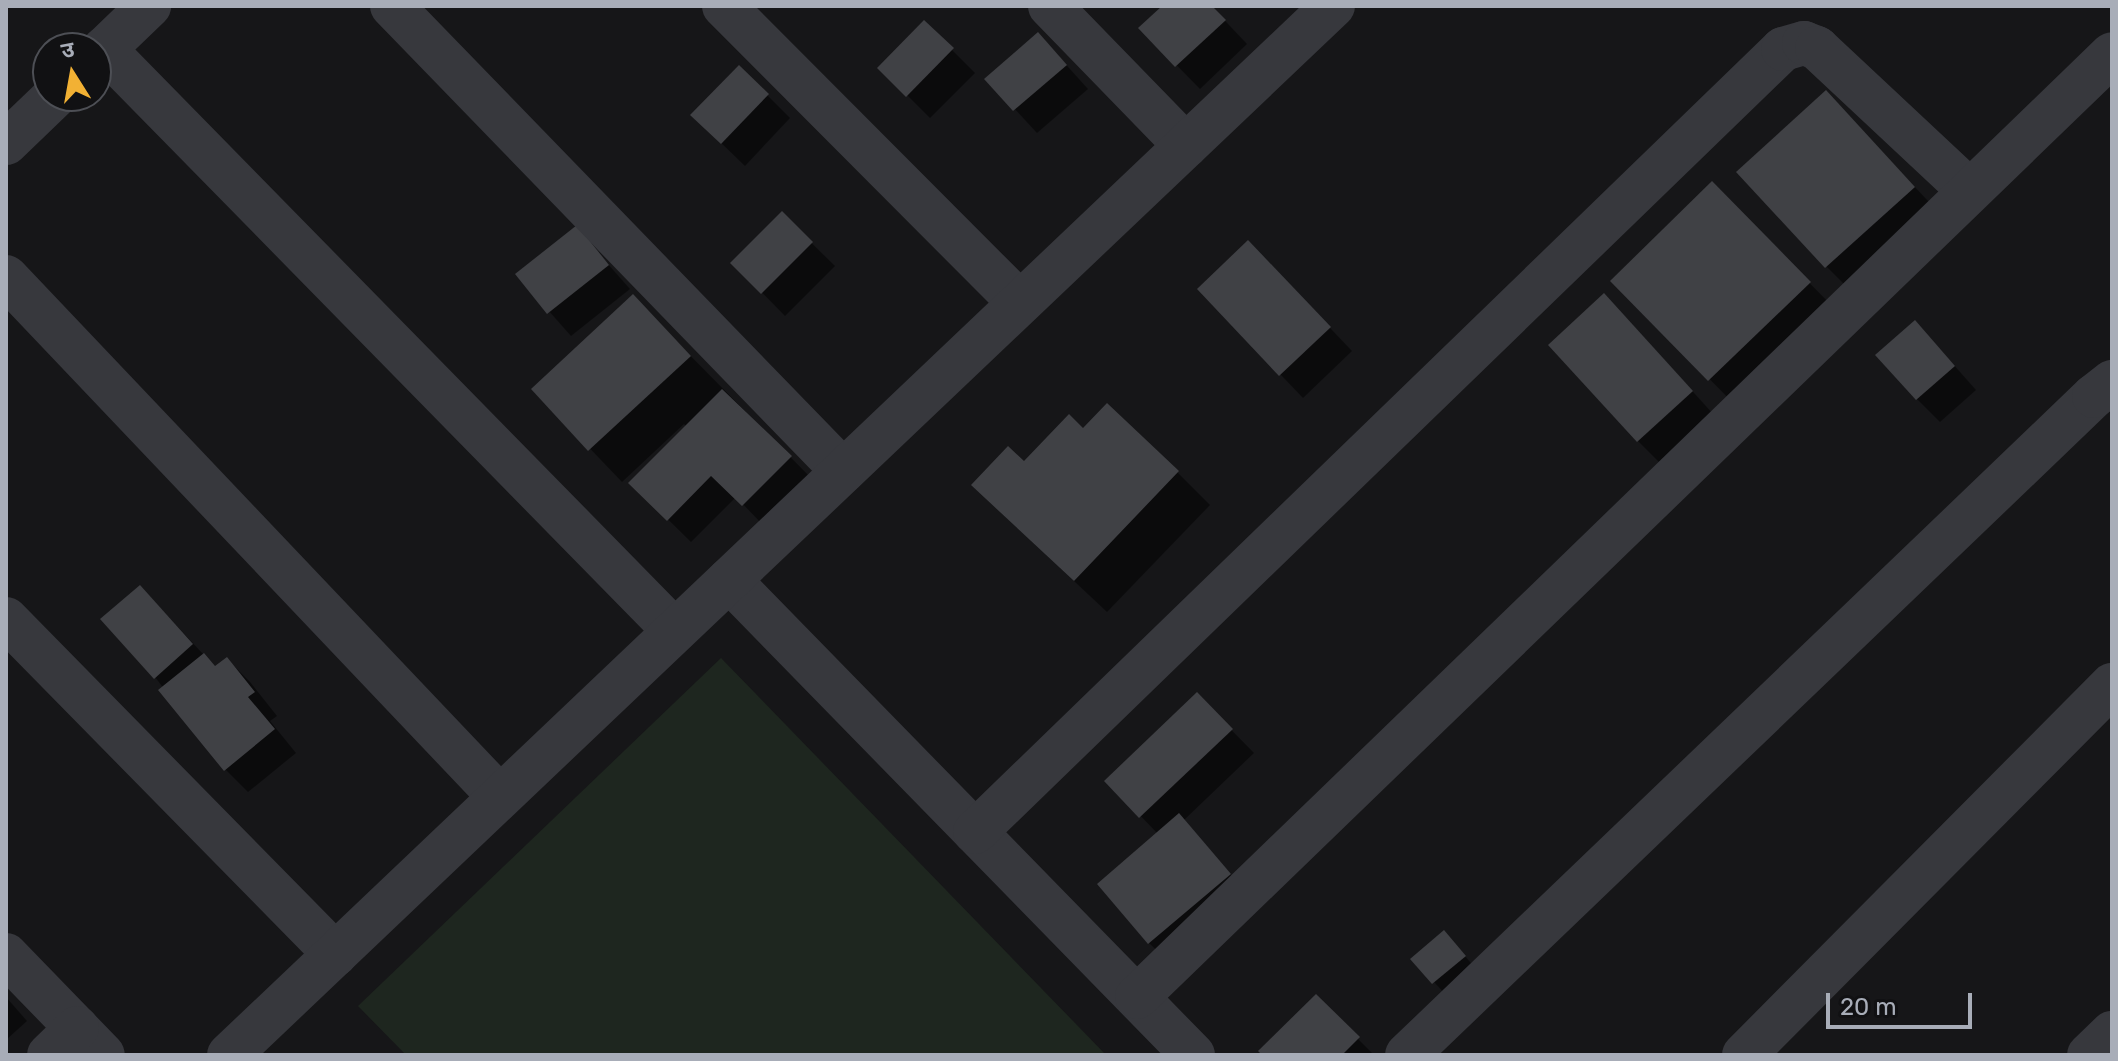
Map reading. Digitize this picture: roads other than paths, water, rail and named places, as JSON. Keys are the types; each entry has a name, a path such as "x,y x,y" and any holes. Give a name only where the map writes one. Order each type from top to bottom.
{"street":[{"path":"112,41 149,6"},
{"path":"392,6 843,471"},
{"path":"724,6 1020,303"},
{"path":"1050,6 1186,146"},
{"path":"229,1055 1333,6"},
{"path":"975,832 1783,49 1804,43 1817,48 1970,191"},
{"path":"1137,997 2112,54"},
{"path":"112,65 675,631"},
{"path":"6,143 38,112"},
{"path":"6,277 500,797"},
{"path":"1407,1055 2082,407 2112,382"},
{"path":"729,580 1193,1055"},
{"path":"6,619 335,954"},
{"path":"1744,1055 2112,685"},
{"path":"6,955 76,1046"},
{"path":"2089,1055 2112,1033"}]}
